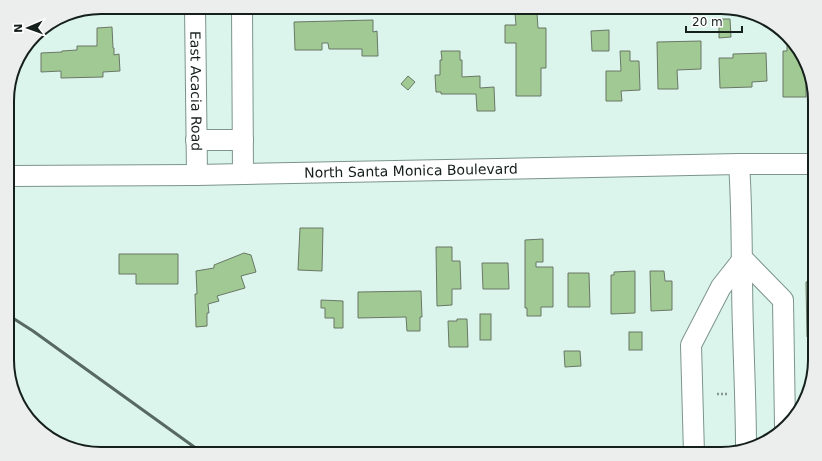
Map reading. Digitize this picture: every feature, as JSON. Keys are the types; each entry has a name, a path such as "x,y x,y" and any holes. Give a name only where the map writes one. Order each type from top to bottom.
{"street":[{"name":"East Acacia Road","path":"195,14 197,175"},
{"path":"242,14 243,174"},
{"path":"196,140 243,140"},
{"path":"739,164 742,211 746,443"},
{"name":"North Santa Monica Boulevard","path":"14,176 197,175 739,164 808,164"},
{"path":"743,259 783,300 784,420"},
{"path":"694,447 691,345 721,287 743,259"}],"building":[{"path":"515,14 537,14 538,28 546,28 546,68 541,68 541,96 516,96 516,43 505,43 505,25 516,25"},
{"path":"719,19 730,19 731,37 719,38"},
{"path":"373,20 373,32 377,31 378,56 362,56 362,49 329,49 328,43 322,43 322,50 295,50 294,22"},
{"path":"112,27 114,55 119,54 120,71 103,72 103,77 61,78 61,71 41,72 41,53 77,50 77,46 97,46 97,28"},
{"path":"609,30 609,51 592,51 591,31"},
{"path":"701,41 701,69 677,70 678,89 658,89 657,42"},
{"path":"787,44 799,62 803,73 806,84 806,97 783,97 783,51 787,51"},
{"path":"441,51 460,51 460,60 462,60 462,77 480,76 480,88 494,87 495,111 477,111 476,94 441,94 441,92 436,92 435,75 440,75 440,60 442,60"},
{"path":"620,51 630,51 630,61 639,61 640,90 621,91 622,101 606,101 606,71 621,71"},
{"path":"766,53 767,81 752,82 752,87 720,88 719,58 733,58 733,54"},
{"path":"408,76 415,82 408,90 401,84"},
{"path":"300,228 323,228 322,271 298,270"},
{"path":"543,239 543,262 536,262 536,267 553,267 553,307 541,307 541,316 527,316 527,308 525,308 525,240"},
{"path":"436,247 452,247 452,261 460,261 461,289 452,289 452,305 437,306"},
{"path":"244,253 251,255 256,272 241,276 245,288 217,296 219,301 208,304 209,313 207,313 207,326 196,327 196,271 214,268 214,265"},
{"path":"119,254 178,254 178,284 136,284 136,274 119,274"},
{"path":"482,263 508,263 509,289 483,289"},
{"path":"635,271 635,313 611,314 611,275 614,275 614,272"},
{"path":"650,271 664,271 665,281 672,281 672,310 651,311"},
{"path":"568,273 589,273 590,307 568,307"},
{"path":"808,281 808,337 807,337 806,282"},
{"path":"421,291 422,317 420,317 420,331 407,331 406,317 358,318 358,292"},
{"path":"321,300 343,301 343,328 334,328 334,318 325,318 325,308 321,308"},
{"path":"480,314 491,314 491,340 480,340"},
{"path":"457,319 467,319 468,347 449,347 448,321 457,321"},
{"path":"629,332 642,332 642,350 629,350"},
{"path":"564,351 580,351 581,366 565,367"}],"railway":[{"path":"14,319 194,447"}]}
